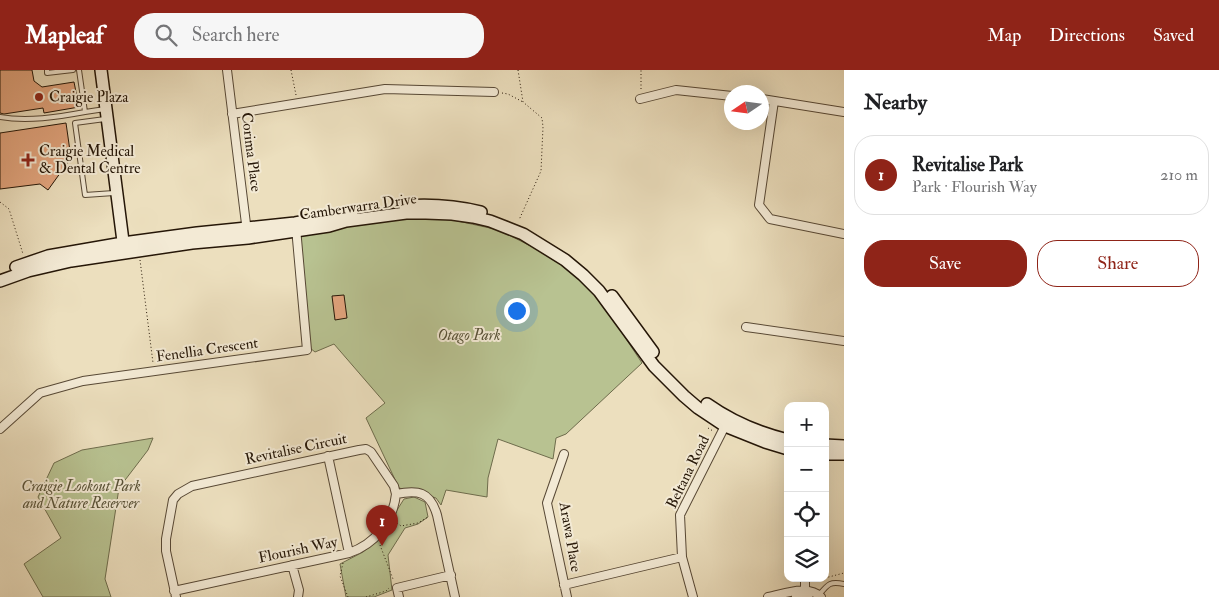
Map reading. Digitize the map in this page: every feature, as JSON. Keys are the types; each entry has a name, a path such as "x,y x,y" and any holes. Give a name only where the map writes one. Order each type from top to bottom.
{"street":[{"path":"100,70 124,248"},
{"name":"Corima Place","path":"226,70 247,233"},
{"path":"232,114 385,89 494,92"},
{"path":"640,99 676,90 724,95"},
{"path":"769,100 844,112"},
{"path":"774,101 760,205 770,219 844,234"},
{"name":"Camberwarra Drive","path":"296,227 331,216 423,205 461,207 517,224 552,242 595,276 621,307 669,372 727,422 784,439"},
{"name":"Camberwarra Drive","path":"0,273 48,256 192,243 247,233 296,227 329,226 346,221 406,214 452,214 473,217 523,234 565,260 599,291 654,366 684,396 698,408 765,442 784,448"},
{"name":"Fenellia Crescent","path":"0,429 40,393 83,380 307,350 296,227"},
{"name":"Camberwarra Drive","path":"0,281 28,271 124,248"},
{"path":"746,327 844,341"},
{"name":"Beltana Road","path":"693,597 682,557 680,515 727,422"},
{"path":"829,445 844,446"},
{"name":"Revitalise Circuit","path":"175,594 166,551 166,539 173,500 178,494 192,486 328,456 366,450 371,452 394,486 396,494"},
{"name":"Arawa Place","path":"564,454 547,503 567,597"},
{"path":"829,454 844,454"},
{"path":"328,456 349,553"},
{"path":"396,494 414,492 423,494 430,499 435,507 456,597"},
{"name":"Flourish Way","path":"175,594 360,549 370,543 383,529 393,511 396,494"},
{"path":"564,585 682,557"},
{"path":"292,565 299,590 298,597"},
{"path":"399,597 397,588 451,575"},
{"path":"805,582 806,595"},
{"path":"796,597 814,592 820,596"},
{"path":"768,597 806,595"}],"lane":[{"path":"47,70 47,74 72,70"},
{"path":"80,70 85,112"},
{"path":"0,117 51,118 85,112 106,114"},
{"path":"106,114 74,123 85,195 117,193"},
{"path":"820,596 828,584 836,582 844,584"}],"path":[{"path":"291,70 298,103"},
{"path":"518,70 524,102"},
{"path":"640,99 641,70"},
{"path":"494,92 508,94 524,102 542,118 544,127 541,171 517,224"},
{"path":"0,202 9,209 24,258"},
{"path":"140,257 154,371"},
{"path":"396,521 401,526 418,523 428,517"},
{"path":"380,545 393,576 394,585"},
{"path":"343,563 340,576 348,597"},
{"path":"829,577 844,573"},
{"path":"366,597 390,588"}],"green space":[{"name":"Otago Park","path":"412,217 453,220 499,230 568,265 595,292 642,363 566,434 556,438 553,459 498,439 488,478 487,497 446,490 441,505 436,498 399,488 366,418 385,403 334,344 315,352 310,348 300,231"},
{"name":"Craigie Lookout Park and Nature Reserver","path":"153,438 148,450 119,488 105,579 111,597 43,597 24,564 61,538 38,497 54,463 82,450"},
{"path":"414,497 425,502 428,517 418,524 405,528 388,555 392,590 374,597 346,597 340,564 363,552 378,540 404,499"}],"building":[{"name":"Craigie Plaza","path":"0,70 32,70 34,81 42,87 74,82 79,107 44,113 43,108 0,113"},
{"path":"66,123 71,158 48,190 40,184 0,189 0,133"},
{"path":"344,295 347,318 335,320 332,296"}],"place":[{"name":"Craigie Plaza","path":"39,97"},
{"name":"Craigie Medical & Dental Centre","path":"28,160"},
{"name":"Revitalise Park","path":"382,546"}]}
